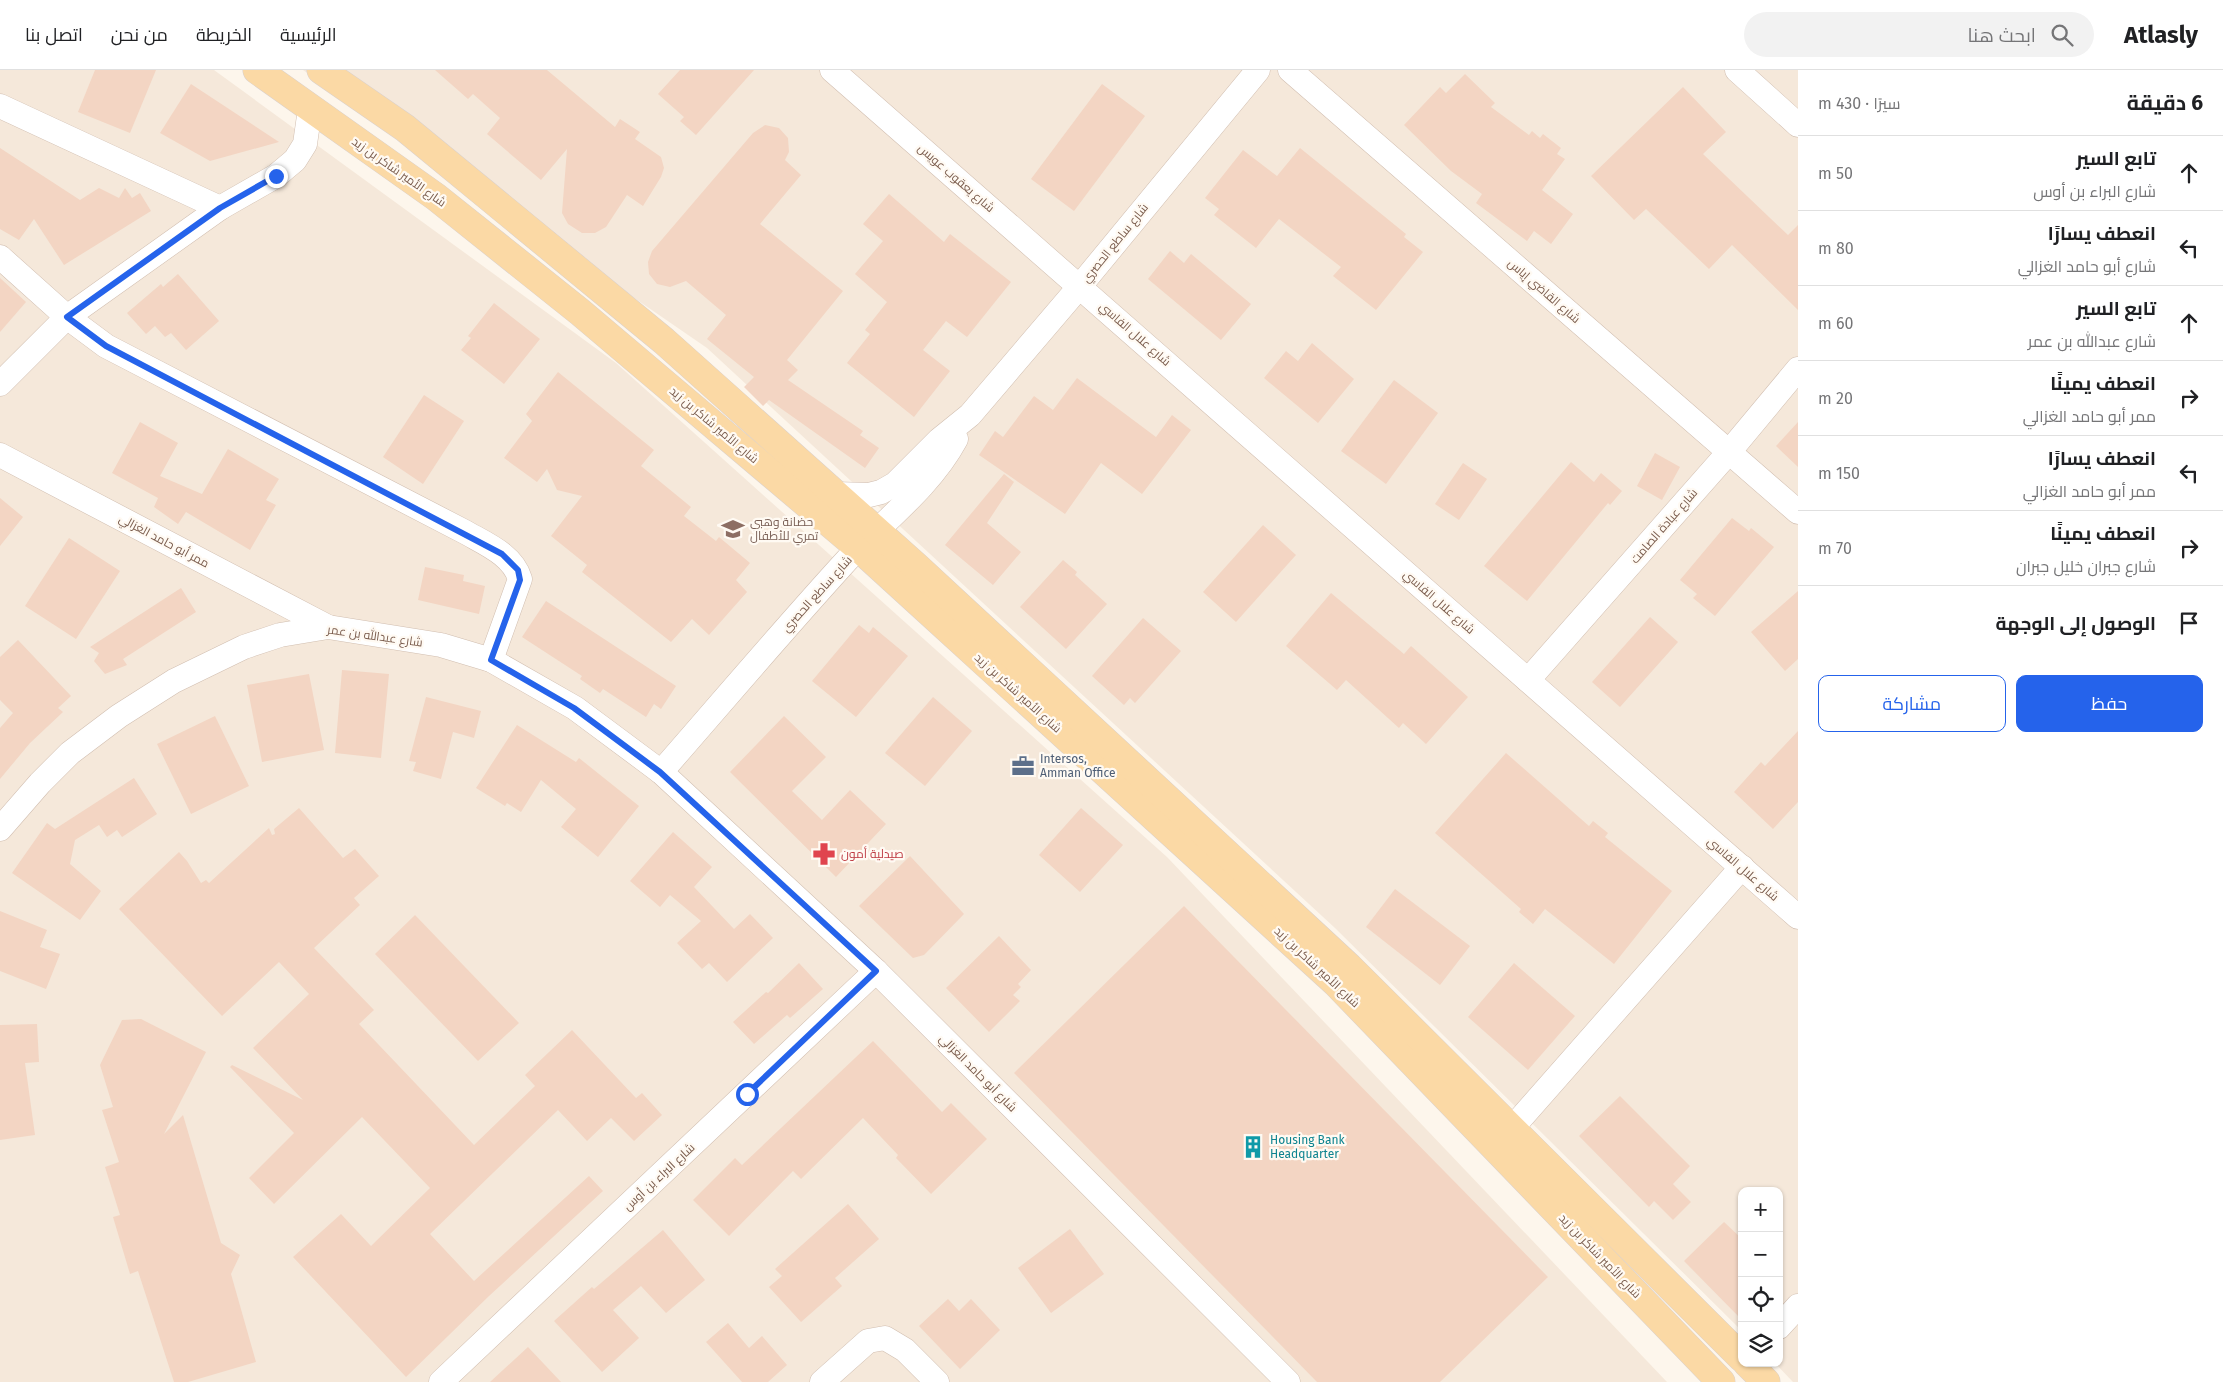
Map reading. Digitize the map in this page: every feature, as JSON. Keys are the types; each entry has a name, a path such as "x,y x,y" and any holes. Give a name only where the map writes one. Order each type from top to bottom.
{"main road":[{"name":"شارع الأمير شاكر بن زيد","path":"257,70 436,197 867,540 924,574 1349,967 1721,1382"},
{"name":"شارع الأمير شاكر بن زيد","path":"321,70 406,128 664,340 836,494 867,540"},
{"name":"شارع الأمير شاكر بن زيد","path":"1504,1139 1738,1354"},
{"path":"1751,1367 1766,1382"}],"street":[{"name":"شارع يعقوب عويس","path":"832,70 1080,286"},
{"name":"شارع ساطع الحصري","path":"836,494 869,495 881,492 896,484 939,440 970,415 1080,286 1258,70"},
{"name":"شارع القاضي إياس","path":"1290,70 1798,512"},
{"path":"1737,70 1798,125"},
{"path":"0,106 220,208"},
{"path":"0,384 67,317 220,208 276,176 296,160 305,144 310,109"},
{"path":"0,256 67,317 106,346 456,528 502,554 518,570 520,580 491,660"},
{"name":"شارع علال الفاسي","path":"1080,286 1798,917"},
{"name":"شارع عبادة الصامت","path":"1528,680 1728,452 1798,369"},
{"name":"شارع ساطع الحصري","path":"660,772 867,540 905,504 927,479 950,450 970,415"},
{"name":"ممر أبو حامد الغزالي","path":"0,455 328,628"},
{"name":"شارع عبدالله بن عمر","path":"0,829 40,782 70,753 119,716 174,681 244,647 280,635 328,628 441,645 491,660 574,708 660,772"},
{"name":"شارع أبو حامد الغزالي","path":"660,772 876,971 1288,1382"},
{"path":"1504,1139 1742,867"},
{"name":"شارع البراء بن أوس","path":"441,1382 876,971"},
{"path":"1783,1323 1798,1306"},
{"path":"822,1382 868,1341 885,1338 905,1350 937,1382"}],"shaded area":[{"path":"0,70 214,70 616,363 1167,857 1667,1382 0,1382"},
{"path":"303,70 1798,70 1798,1382 1793,1382 1779,1367 1783,1367 1783,1187 1738,1187 1738,1327 1335,928 707,348"}],"building":[{"path":"95,70 156,70 130,133 78,112"},
{"path":"435,70 547,70 615,127 620,119 640,132 635,139 661,157 664,168 661,177 643,206 627,195 606,227 595,233 582,233 568,224 562,213 567,149 541,180 487,134 500,118 473,94 468,99"},
{"path":"680,70 754,70 696,135 680,121 684,117 658,94"},
{"path":"1465,74 1495,103 1491,107 1529,135 1532,131 1540,138 1543,134 1561,148 1557,154 1565,159 1542,190 1573,214 1551,244 1534,231 1527,241 1476,203 1482,194 1451,171 1404,125 1440,87 1446,93"},
{"path":"191,84 279,142 210,161 160,133"},
{"path":"1102,84 1145,116 1074,211 1031,179"},
{"path":"1683,87 1726,132 1703,154 1788,235 1798,225 1798,310 1732,245 1709,269 1646,209 1634,220 1591,176"},
{"path":"765,125 779,128 788,138 789,152 785,160 801,175 760,224 843,291 787,360 798,370 788,380 863,431 860,435 879,448 865,468 769,400 763,406 744,387 754,377 707,339 726,315 686,281 670,287 657,284 649,274 648,262 652,251 753,133"},
{"path":"0,148 80,200 99,188 119,198 125,188 132,198 140,193 151,211 64,265 34,219 19,240 0,229"},
{"path":"1300,148 1406,234 1404,237 1423,252 1376,310 1333,276 1341,267 1279,219 1256,248 1214,215 1219,209 1205,198 1243,150 1277,176"},
{"path":"889,194 944,242 950,234 1011,282 967,337 946,321 923,350 950,371 914,417 847,363 870,334 865,330 887,302 855,274 883,241 863,224"},
{"path":"1170,251 1184,263 1191,254 1251,304 1221,340 1148,279"},
{"path":"178,274 219,321 186,350 171,333 165,337 155,326 146,334 127,313 161,284 163,287"},
{"path":"0,278 26,302 0,332"},
{"path":"494,303 540,339 504,384 461,350 471,338 468,336"},
{"path":"1312,343 1354,379 1318,423 1264,378 1286,351 1298,361"},
{"path":"558,372 654,450 641,466 691,507 684,516 716,541 719,537 750,563 736,580 747,592 709,635 692,619 671,642 582,572 587,565 551,536 582,496 557,490 547,469 537,482 504,458 532,421 526,414"},
{"path":"1077,378 1156,437 1172,415 1191,430 1142,494 1101,463 1065,514 979,455 995,431 1003,437 1034,396 1053,410"},
{"path":"1394,380 1438,413 1386,484 1341,451"},
{"path":"424,395 464,421 423,484 383,457"},
{"path":"140,422 178,443 160,476 202,494 228,449 279,479 266,500 276,505 250,550 186,512 178,524 154,507 158,498 112,473"},
{"path":"1798,422 1798,467 1776,446"},
{"path":"1655,453 1680,467 1662,500 1637,486"},
{"path":"1571,462 1594,482 1601,473 1622,491 1610,505 1608,503 1527,601 1484,566"},
{"path":"1463,463 1487,479 1459,520 1435,504"},
{"path":"1004,474 1014,482 987,523 1021,552 993,585 945,545"},
{"path":"0,498 23,517 0,546"},
{"path":"1732,518 1749,531 1751,528 1774,547 1715,616 1693,598 1697,594 1680,580"},
{"path":"1263,525 1296,555 1236,622 1203,592"},
{"path":"69,538 120,571 76,639 25,606"},
{"path":"1063,560 1077,572 1075,575 1107,604 1066,649 1020,607"},
{"path":"425,567 464,575 463,581 485,586 479,614 418,600"},
{"path":"181,588 196,612 123,659 127,665 105,674 94,661 99,653 90,647"},
{"path":"1798,591 1798,659 1785,671 1751,632"},
{"path":"1331,593 1404,654 1411,646 1468,697 1426,744 1403,723 1399,728 1346,680 1337,690 1286,646"},
{"path":"546,601 676,686 661,709 654,704 646,717 603,689 600,693 580,679 582,676 522,637"},
{"path":"1650,617 1678,642 1620,707 1592,682"},
{"path":"1143,618 1181,651 1135,703 1130,698 1124,705 1092,676"},
{"path":"859,625 869,633 873,627 908,656 856,717 812,681"},
{"path":"18,640 71,696 58,708 63,712 30,743 0,779 0,728 13,713 0,700 0,657"},
{"path":"342,670 389,674 381,758 335,753"},
{"path":"309,674 324,750 262,762 247,685"},
{"path":"426,697 481,711 474,738 453,732 441,779 413,771 416,762 409,761"},
{"path":"933,697 972,731 925,786 885,753"},
{"path":"215,716 249,786 191,814 157,744"},
{"path":"784,716 826,757 792,791 822,820 850,790 886,824 836,877 730,772"},
{"path":"517,725 576,762 579,758 639,806 598,857 561,827 576,809 541,780 521,812 507,803 505,806 476,788"},
{"path":"1798,731 1798,802 1773,829 1734,792 1761,762 1765,766"},
{"path":"1506,753 1589,826 1593,821 1608,833 1605,837 1672,891 1614,964 1545,909 1533,924 1519,912 1521,909 1435,833"},
{"path":"134,778 157,814 122,837 117,830 107,837 99,825 75,840 70,864 101,891 80,920 12,873 47,823 55,829"},
{"path":"299,808 343,858 355,849 379,876 354,898 360,905 314,948 374,1010 359,1024 474,1145 535,1086 525,1075 572,1030 636,1098 642,1093 662,1115 634,1141 611,1118 587,1141 558,1110 430,1234 474,1281 589,1176 603,1191 489,1296 406,1377 293,1257 341,1214 371,1246 430,1188 362,1117 274,1204 249,1178 294,1133 230,1067 232,1065 303,1100 253,1048 309,994 279,962 222,1016 119,909 179,852 201,883 206,880 209,883 269,828 272,835 275,834 274,829"},
{"path":"1081,808 1123,845 1080,892 1039,855"},
{"path":"673,832 712,867 694,887 734,929 750,914 773,938 727,982 709,963 702,969 677,943 701,921 670,895 660,907 630,881"},
{"path":"910,856 964,914 924,955 913,958 859,906"},
{"path":"1395,889 1470,946 1440,985 1366,927"},
{"name":"Housing Bank Headquarter","path":"1184,906 1548,1277 1440,1382 1317,1382 1014,1073"},
{"path":"0,911 47,930 40,947 60,954 46,989 0,971"},
{"path":"415,915 519,1023 478,1061 375,954"},
{"path":"999,936 1031,970 1018,984 1021,987 1013,995 1020,1001 989,1032 946,988"},
{"path":"799,963 823,989 790,1018 787,1015 754,1044 733,1022 766,992 768,993"},
{"path":"1514,963 1575,1016 1528,1070 1468,1017"},
{"path":"141,1019 206,1052 164,1134 183,1115 221,1243 240,1255 231,1274 256,1362 188,1382 174,1382 138,1271 130,1274 113,1217 120,1215 105,1167 119,1162 102,1110 113,1107 100,1065 122,1020"},
{"path":"37,1024 39,1062 25,1063 35,1135 0,1140 0,1025"},
{"path":"873,1041 942,1112 951,1103 987,1139 931,1194 896,1158 898,1155 863,1118 801,1179 793,1171 729,1236 693,1200 735,1158 742,1165"},
{"path":"1620,1096 1690,1166 1673,1184 1691,1202 1673,1220 1654,1201 1649,1207 1579,1136"},
{"path":"848,1204 879,1239 835,1278 842,1286 801,1322 769,1287 782,1276 775,1269"},
{"path":"1724,1222 1738,1235 1738,1316 1684,1261"},
{"path":"1070,1229 1104,1274 1051,1313 1018,1268"},
{"path":"663,1230 705,1280 666,1313 641,1286 613,1310 639,1338 602,1372 554,1321 592,1287 594,1289"},
{"path":"948,1299 959,1311 971,1299 1000,1330 960,1369 919,1326"},
{"path":"728,1323 749,1348 762,1336 787,1365 768,1382 742,1382 706,1342"},
{"path":"528,1347 561,1382 490,1382"}],"place":[{"name":"حضانة وهبي تمري للأطفال","path":"733,529"},
{"name":"Intersos, Amman Office","path":"1023,766"},
{"name":"صيدلية أمون","path":"824,854"},
{"name":"Housing Bank Headquarter","path":"1253,1147"}],"route":[{"path":"276,176 220,208 67,317 106,346 465,532 502,554 518,570 520,580 491,660 574,708 660,772 876,971 747,1094"}]}
